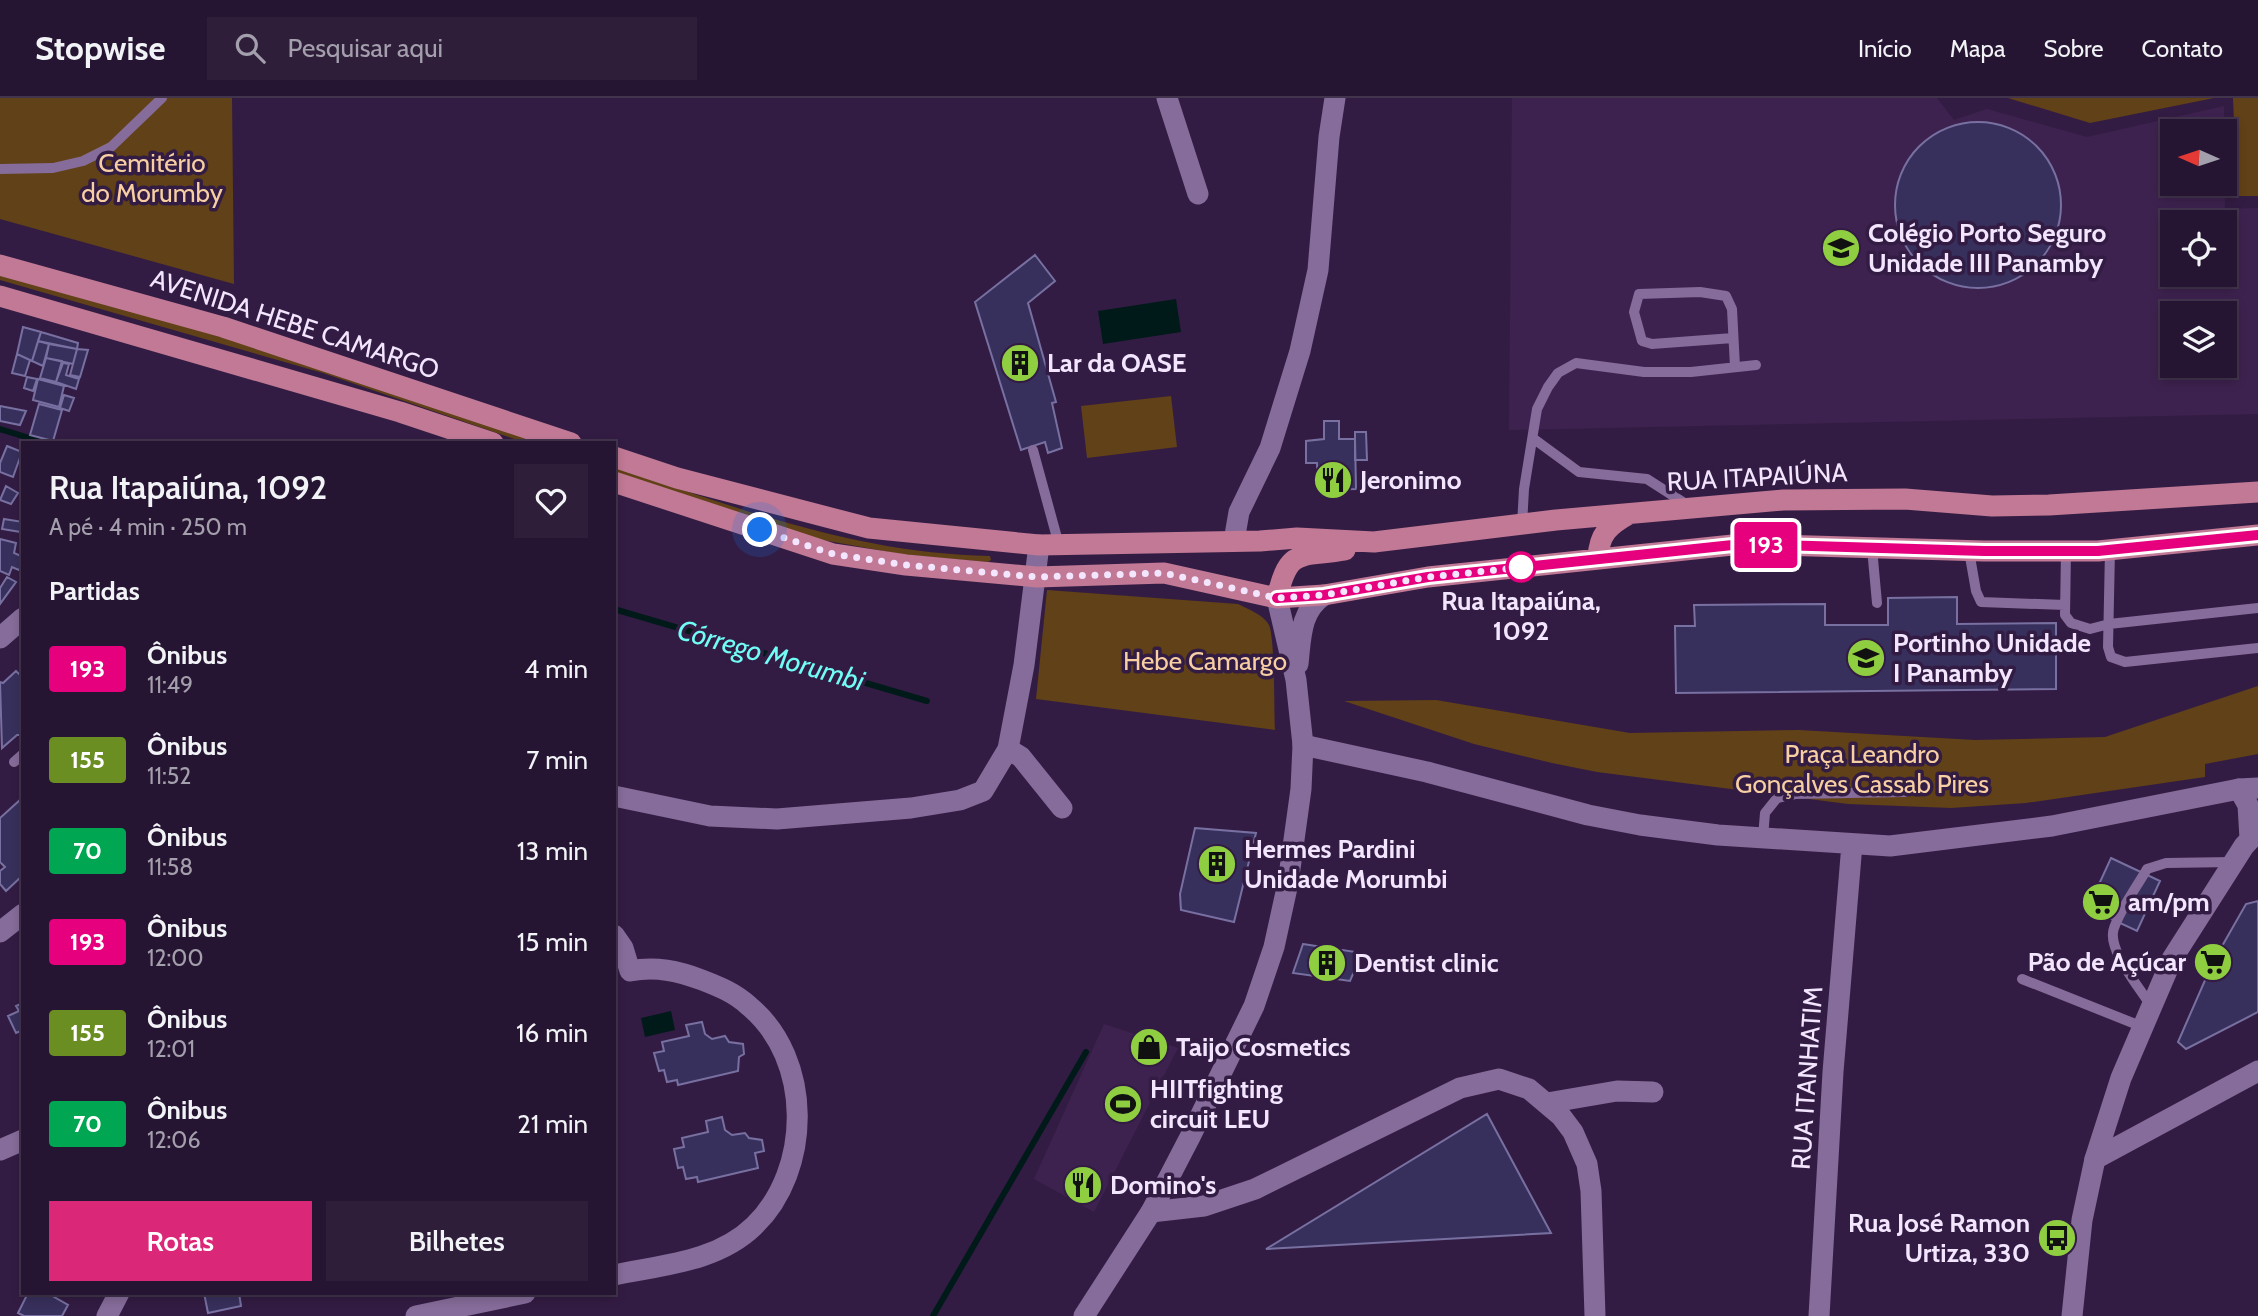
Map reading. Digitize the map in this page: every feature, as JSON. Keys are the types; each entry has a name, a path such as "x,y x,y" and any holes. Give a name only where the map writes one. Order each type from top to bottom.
{"main road":[{"name":"AVENIDA HEBE CAMARGO","path":"0,265 223,327 565,441"},
{"name":"AVENIDA HEBE CAMARGO","path":"0,296 400,412 487,441"},
{"path":"616,458 677,478 869,528 1049,545 1234,541"},
{"path":"616,483 833,554 906,565 1037,577 1164,573 1277,598 1324,595 1428,577 1742,544 2066,551 2110,550 2258,535"},
{"name":"RUA ITAPAIÚNA","path":"1234,541 1297,538 1374,542 1631,513 1783,500 1905,499 1992,506 2258,492"},
{"path":"1598,558 1598,545 1610,524 1631,513"},
{"path":"1277,598 1283,571 1295,558 1342,551 1374,542"}],"street":[{"path":"1167,98 1198,194"},
{"path":"1234,541 1240,512 1270,448 1300,351 1318,270 1329,137 1335,98"},
{"path":"616,796 710,816 767,819 911,808 960,800 984,791 1007,749 1037,577 1049,545"},
{"path":"1296,680 1305,616 1312,603 1324,595"},
{"path":"1084,1316 1150,1212 1232,1053 1254,1006 1274,947 1301,789 1303,745 1296,680 1277,598"},
{"path":"0,638 21,620"},
{"path":"1303,745 1427,772 1588,815 1718,835 1891,846 2005,833 2249,788 2248,805 2254,835 2172,959 2121,1078 2095,1159 2082,1220 2072,1316"},
{"path":"1007,749 1021,757 1062,808"},
{"name":"RUA ITANHATIM","path":"1819,1316 1833,1072 1852,844"},
{"path":"0,932 21,916"},
{"path":"616,938 624,948 622,973 653,969 681,972 732,992 751,1007 775,1035 782,1048 794,1090 797,1119 795,1149 788,1173 776,1199 753,1227 714,1251 695,1259 616,1275"},
{"path":"2095,1159 2258,1071"},
{"path":"1150,1212 1204,1206 1255,1189 1460,1088 1485,1080 1499,1079 1518,1084 1547,1103 1561,1115 1573,1132 1590,1178 1595,1316"},
{"path":"1547,1103 1617,1091 1653,1092"},
{"path":"0,1150 21,1141"},
{"path":"107,1316 118,1295"},
{"path":"416,1316 516,1295"}],"lane":[{"path":"0,169 53,168 83,161 111,148 162,98"},
{"path":"1733,338 1652,344 1642,341 1634,312 1639,294 1700,292 1726,296 1732,309 1735,367"},
{"path":"1522,525 1524,489 1537,409 1558,373 1576,363 1644,372 1691,372 1756,365"},
{"path":"1534,439 1579,472 1647,479 1692,508"},
{"path":"1033,450 1049,545"},
{"path":"1872,548 1877,603"},
{"path":"2110,550 2108,647 2111,657 2125,662 2258,648"},
{"path":"1969,551 1976,591 1981,602 2065,605"},
{"path":"2066,551 2066,615 2071,623 2090,629 2109,624 2258,608"},
{"path":"13,762 21,756"},
{"path":"1763,837 1765,813 1777,798 1795,794 1905,792"},
{"path":"2151,1006 2118,956 2113,943 2113,930 2147,869 2166,863 2233,863"},
{"path":"2022,979 2143,1027"}],"shaded area":[{"name":"Colégio Porto Seguro Unidade III Panamby","path":"1512,98 1937,98 1954,120 1987,109 2087,137 2160,120 2160,196 2225,196 2225,209 2258,208 2258,414 1509,430"},
{"name":"Colégio Porto Seguro Unidade III Panamby","path":"2224,106 2224,119 2167,119"},
{"path":"1176,299 1181,332 1103,344 1098,311"},
{"path":"671,1011 675,1030 645,1037 641,1018"},
{"path":"1104,1024 1178,1048 1094,1212 1034,1179"}],"green space":[{"name":"Cemitério do Morumby","path":"0,98 232,98 234,284 0,219"},
{"path":"2008,98 2214,98 2090,123"},
{"path":"2233,98 2258,98 2258,196 2237,196 2237,119 2234,119"},
{"path":"0,274 289,356 537,441 520,441 323,373 0,280"},
{"path":"1171,396 1177,447 1087,458 1081,406"},
{"path":"616,468 752,513 845,538 941,553 990,556 991,560 988,562 906,555 817,539 616,474"},
{"name":"Hebe Camargo","path":"1047,590 1238,604 1255,613 1267,621 1271,632 1275,730 1036,699"},
{"name":"Praça Leandro Gonçalves Cassab Pires","path":"2258,686 2258,754 2205,764 2205,777 2026,803 1951,808 1848,804 1597,772 1474,744 1344,701 1436,700 1630,733 1799,730 1975,740 2105,737"}],"building":[{"path":"1978,122 2010,128 2037,146 2055,173 2061,205 2055,237 2037,264 2010,282 1978,288 1946,282 1919,264 1901,237 1895,205 1901,173 1919,146 1946,128"},
{"name":"Lar da OASE","path":"1035,255 1055,281 1028,303 1056,402 1052,403 1062,448 1048,453 1045,442 1021,450 975,302"},
{"path":"23,327 41,332 32,361 17,354"},
{"path":"41,332 78,343 77,349 38,341"},
{"path":"38,341 49,344 43,366 32,361"},
{"path":"49,344 77,349 73,364 46,358"},
{"path":"77,349 88,350 80,377 70,375"},
{"path":"17,354 30,360 25,376 12,373"},
{"path":"46,358 62,361 56,382 40,378"},
{"path":"63,363 69,364 66,375 79,379 76,389 56,382"},
{"path":"27,377 37,379 33,391 24,388"},
{"path":"38,379 64,386 59,407 33,400"},
{"path":"64,395 74,398 69,411 60,408"},
{"path":"39,404 62,410 53,441 30,435"},
{"path":"0,406 26,411 20,425 0,421"},
{"path":"1324,421 1339,421 1339,439 1355,439 1356,489 1318,490 1317,463 1306,463 1306,441 1324,439"},
{"path":"1355,432 1366,432 1367,460 1355,460"},
{"path":"7,446 21,452 13,477 0,472 0,463"},
{"path":"6,486 18,493 11,504 0,500"},
{"path":"4,519 21,522 21,532 2,529"},
{"path":"0,539 16,543 14,553 21,556 21,568 19,570 12,567 9,575 0,571"},
{"path":"7,577 16,582 0,604 0,588"},
{"name":"Portinho Unidade I Panamby","path":"1957,597 1957,624 2056,623 2056,689 1676,693 1675,626 1695,626 1694,605 1825,604 1825,625 1888,625 1888,598"},
{"path":"16,671 21,676 21,735 17,735 2,748 0,682 3,683"},
{"path":"21,801 21,877 6,891 0,884 0,871 5,867 0,862 0,818"},
{"name":"Hermes Pardini Unidade Morumbi","path":"1195,828 1256,833 1234,922 1181,910 1180,894"},
{"path":"2111,858 2160,881 2137,931 2088,908"},
{"path":"2258,901 2258,1012 2186,1049 2178,1042 2213,962 2246,904"},
{"name":"Dentist clinic","path":"1303,944 1362,953 1350,981 1293,973"},
{"path":"21,1004 21,1031 16,1033 8,1016 19,1011 16,1006"},
{"path":"702,1022 705,1034 712,1039 725,1036 729,1042 743,1044 744,1054 739,1057 738,1071 678,1085 677,1080 667,1082 664,1070 659,1071 654,1053 664,1051 662,1042 689,1036 686,1025"},
{"path":"1487,1114 1551,1233 1266,1249"},
{"path":"722,1117 725,1130 732,1135 745,1133 749,1138 762,1140 764,1151 755,1153 758,1168 698,1182 697,1177 686,1179 683,1167 678,1168 674,1149 684,1147 682,1138 708,1132 706,1121"},
{"path":"27,1295 50,1295 68,1305 62,1316 24,1316 18,1313"},
{"path":"204,1295 239,1295 241,1306 208,1313"}],"waterway":[{"name":"Córrego Morumbi","path":"0,429 39,441"},
{"name":"Córrego Morumbi","path":"616,610 927,701"},
{"path":"933,1316 1086,1052"}],"bus line":[{"name":"193","path":"1277,598 1324,595 1428,577 1742,544 1984,551 2098,551 2258,535"}],"place":[{"name":"Colégio Porto Seguro Unidade III Panamby","path":"1841,248"},
{"name":"Lar da OASE","path":"1020,363"},
{"name":"Jeronimo","path":"1333,480"},
{"name":"Rua Itapaiúna, 1092","path":"1521,567"},
{"name":"Portinho Unidade I Panamby","path":"1866,658"},
{"name":"Hermes Pardini Unidade Morumbi","path":"1217,864"},
{"name":"am/pm","path":"2101,902"},
{"name":"Pão de Açúcar","path":"2213,962"},
{"name":"Dentist clinic","path":"1327,963"},
{"name":"Taijo Cosmetics","path":"1149,1047"},
{"name":"HIITfighting circuit LEU","path":"1123,1104"},
{"name":"Domino's","path":"1083,1185"},
{"name":"Rua José Ramon Urtiza, 330","path":"2057,1238"}],"route":[{"path":"760,530 833,554 906,565 1037,577 1164,573 1277,598 1324,595 1428,577 1526,567 1521,567"}]}
